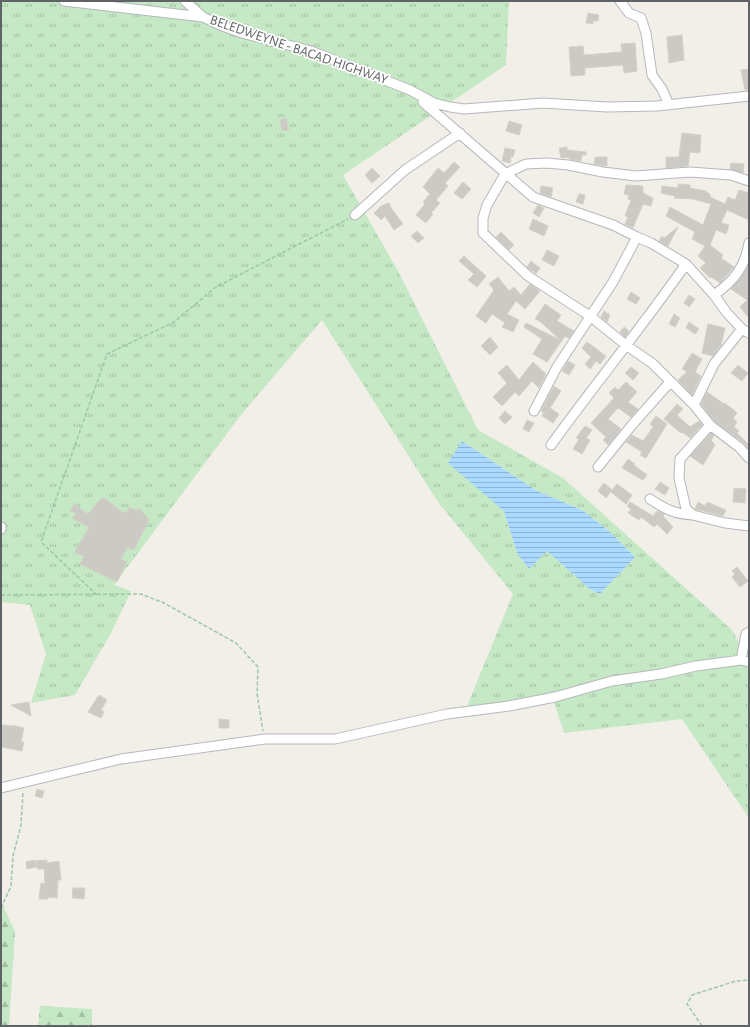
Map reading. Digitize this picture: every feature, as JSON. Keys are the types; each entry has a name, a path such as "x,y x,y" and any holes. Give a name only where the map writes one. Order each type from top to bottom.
{"street":[{"path":"64,1 203,17"},
{"name":"BELEDWEYNE - BACAD HIGHWAY","path":"185,1 203,17 220,25 242,33 311,51 410,90 434,103 464,109 543,103 607,107 669,105 749,96"},
{"path":"620,1 629,13 641,18 646,33 652,74 662,89 669,105"},
{"path":"410,90 533,198 613,225 651,243 686,264 714,295 727,313 746,331 714,364 694,405"},
{"path":"355,215 405,170 460,134"},
{"path":"749,181 731,175 690,172 636,176 568,165 547,163 526,164 505,174 487,205 483,218 483,233 528,276 590,316 627,346 652,363 694,405 710,425 739,447 749,458"},
{"path":"534,411 557,367 613,282 636,237"},
{"path":"714,295 725,287 738,274 748,255 749,243"},
{"path":"551,445 585,398 627,346 686,264"},
{"path":"598,468 632,425 670,382"},
{"path":"693,515 686,509 679,478 680,459 710,425"},
{"path":"650,499 667,510 680,514 693,515 725,523 749,526"},
{"path":"1,788 121,759 265,739 335,739 447,714 509,706 555,697 612,681 661,674 696,666 745,661 746,634 749,632"}],"path":[{"path":"97,595 41,542 107,354 174,322 216,286 355,215"},
{"path":"1,595 141,594 164,603 236,643 258,667 257,694 265,739"},
{"path":"1,908 10,886 13,856 21,825 23,782"},
{"path":"702,1026 690,1011 687,1004 692,995 736,982 749,980"}],"green space":[{"path":"1,1 509,1 506,65 343,175 398,271 478,430 563,478 732,630 749,662 749,818 682,719 564,733 554,702 463,716 513,594 438,502 322,320 240,416 114,585 131,591 111,633 75,695 31,703 46,654 30,605 1,602","holes":["462,441 537,491 582,510 610,532 635,557 600,594 591,590 547,550 529,569 517,553 504,511"]},
{"path":"1,901 15,932 9,1026 1,1026"},
{"path":"40,1006 92,1009 92,1026 38,1026"}],"water":[{"path":"462,441 537,491 582,510 610,532 635,557 600,594 591,590 547,551 529,569 517,553 504,511 448,463"}],"building":[{"path":"588,13 599,15 598,21 593,21 593,24 586,23"},
{"path":"682,35 684,60 669,63 667,37"},
{"path":"635,43 637,71 624,73 623,65 585,68 585,75 571,76 569,47 583,46 584,55 622,52 621,44"},
{"path":"749,69 749,90 745,90 741,70"},
{"path":"286,118 289,130 282,131 280,120"},
{"path":"509,121 522,125 519,135 506,131"},
{"path":"682,133 701,135 700,153 690,152 688,166 666,168 666,157 679,157"},
{"path":"567,147 567,150 586,152 586,155 582,155 581,161 569,159 570,157 561,158 559,148"},
{"path":"505,148 515,150 513,157 511,156 510,163 502,161"},
{"path":"595,157 607,157 607,166 594,164"},
{"path":"454,162 460,167 445,183 448,186 436,200 440,203 431,213 433,214 426,223 416,215 425,204 423,202 430,194 423,187 438,168 444,173"},
{"path":"731,163 744,164 743,173 730,169"},
{"path":"372,168 380,176 372,183 365,175"},
{"path":"463,182 471,189 462,199 454,193"},
{"path":"678,184 690,185 690,188 706,191 710,194 710,197 725,204 728,197 735,200 739,190 749,193 749,220 727,210 721,223 729,225 726,234 716,230 710,245 723,255 721,258 734,267 720,283 711,277 710,278 700,268 706,263 698,256 705,246 692,239 695,232 666,216 670,207 703,225 711,204 693,199 674,198 675,196 661,193 662,186 678,188"},
{"path":"626,185 643,186 643,193 653,198 651,206 643,204 633,228 625,224 628,217 625,216 631,200 628,199 629,195 624,194"},
{"path":"541,186 553,188 551,197 540,193"},
{"path":"579,194 585,195 583,204 576,202"},
{"path":"389,203 403,224 394,230 385,216 381,220 374,213 381,206"},
{"path":"538,205 544,208 539,217 533,213"},
{"path":"533,219 548,226 544,236 529,229"},
{"path":"678,227 668,246 659,241 662,236 664,238"},
{"path":"417,231 424,238 418,243 411,236"},
{"path":"501,232 514,245 509,250 496,237"},
{"path":"547,250 559,256 554,266 542,260"},
{"path":"464,256 486,276 477,287 468,280 474,274 459,261"},
{"path":"531,261 540,268 536,274 527,267"},
{"path":"749,264 749,318 740,307 747,300 731,289 742,276"},
{"path":"498,277 509,291 514,287 521,295 530,284 540,291 525,309 516,301 507,314 519,320 513,332 502,327 505,323 492,314 486,323 476,316 494,290 489,284"},
{"path":"631,292 640,298 636,304 627,299"},
{"path":"689,295 695,299 689,307 684,303"},
{"path":"545,304 561,315 557,321 574,331 569,338 565,336 547,362 533,354 542,339 524,327 526,323 560,340 541,322 535,319"},
{"path":"604,311 610,315 607,322 601,317"},
{"path":"674,314 680,318 675,327 669,324"},
{"path":"689,322 699,329 695,334 686,328"},
{"path":"708,324 725,328 721,345 713,356 702,353"},
{"path":"624,327 629,331 625,337 620,332"},
{"path":"490,337 498,347 490,355 481,346"},
{"path":"587,342 606,356 600,364 596,361 590,369 585,364 591,357 582,348"},
{"path":"692,353 702,359 695,372 701,376 692,395 678,380 687,372 682,369"},
{"path":"568,361 575,365 569,375 562,371"},
{"path":"533,362 546,374 539,388 532,381 519,396 515,392 502,406 493,397 507,383 498,373 507,365 519,380"},
{"path":"738,365 748,373 742,381 731,373"},
{"path":"631,367 639,373 633,380 625,373"},
{"path":"626,382 637,392 628,402 638,409 631,417 618,408 608,419 621,429 608,445 603,440 606,437 591,423 614,398 609,393 615,387 618,390"},
{"path":"554,386 561,391 550,408 559,414 553,423 542,416 544,413 541,411"},
{"path":"707,392 724,404 725,403 737,413 733,418 737,422 734,427 739,431 737,433 749,445 749,449 743,442 714,421 701,404"},
{"path":"677,404 683,409 677,415 690,427 699,421 702,425 690,438 682,432 681,433 664,419"},
{"path":"505,411 512,417 505,424 499,418"},
{"path":"656,416 667,424 646,458 640,455 642,452 626,442 632,435 643,441 653,427 650,424"},
{"path":"527,420 534,423 529,432 523,429"},
{"path":"585,426 592,430 586,438 590,440 582,454 573,449 579,439 576,438"},
{"path":"711,433 714,436 711,440 715,445 703,465 690,456"},
{"path":"628,459 647,475 643,480 622,468"},
{"path":"660,482 669,488 665,495 655,489"},
{"path":"604,483 612,490 606,498 598,491"},
{"path":"617,484 632,495 626,504 611,492"},
{"path":"734,488 746,489 745,503 733,502"},
{"path":"101,498 104,498 124,513 126,511 127,512 129,507 138,511 139,508 149,519 134,550 128,547 121,559 127,562 117,582 80,564 84,556 74,553 89,527 72,518 76,514 70,510 74,504 88,514"},
{"path":"630,502 653,516 657,511 664,514 663,516 673,527 667,534 657,524 654,527 641,517 639,520 628,513 631,509 627,506"},
{"path":"698,502 705,506 707,502 726,510 723,516 695,509"},
{"path":"737,567 748,581 740,587 732,577 735,574 732,571"},
{"path":"99,695 107,700 101,710 104,712 101,718 88,712"},
{"path":"29,702 31,716 11,705"},
{"path":"219,719 229,720 229,728 219,728"},
{"path":"1,725 24,728 21,742 24,742 22,751 1,747"},
{"path":"37,789 44,791 42,798 35,796"},
{"path":"35,860 36,867 27,869 26,862"},
{"path":"47,860 47,863 59,861 61,880 58,880 57,898 48,897 48,899 39,899 41,883 45,884 44,869 37,869 36,861"},
{"path":"73,888 85,888 84,899 72,898"}]}
